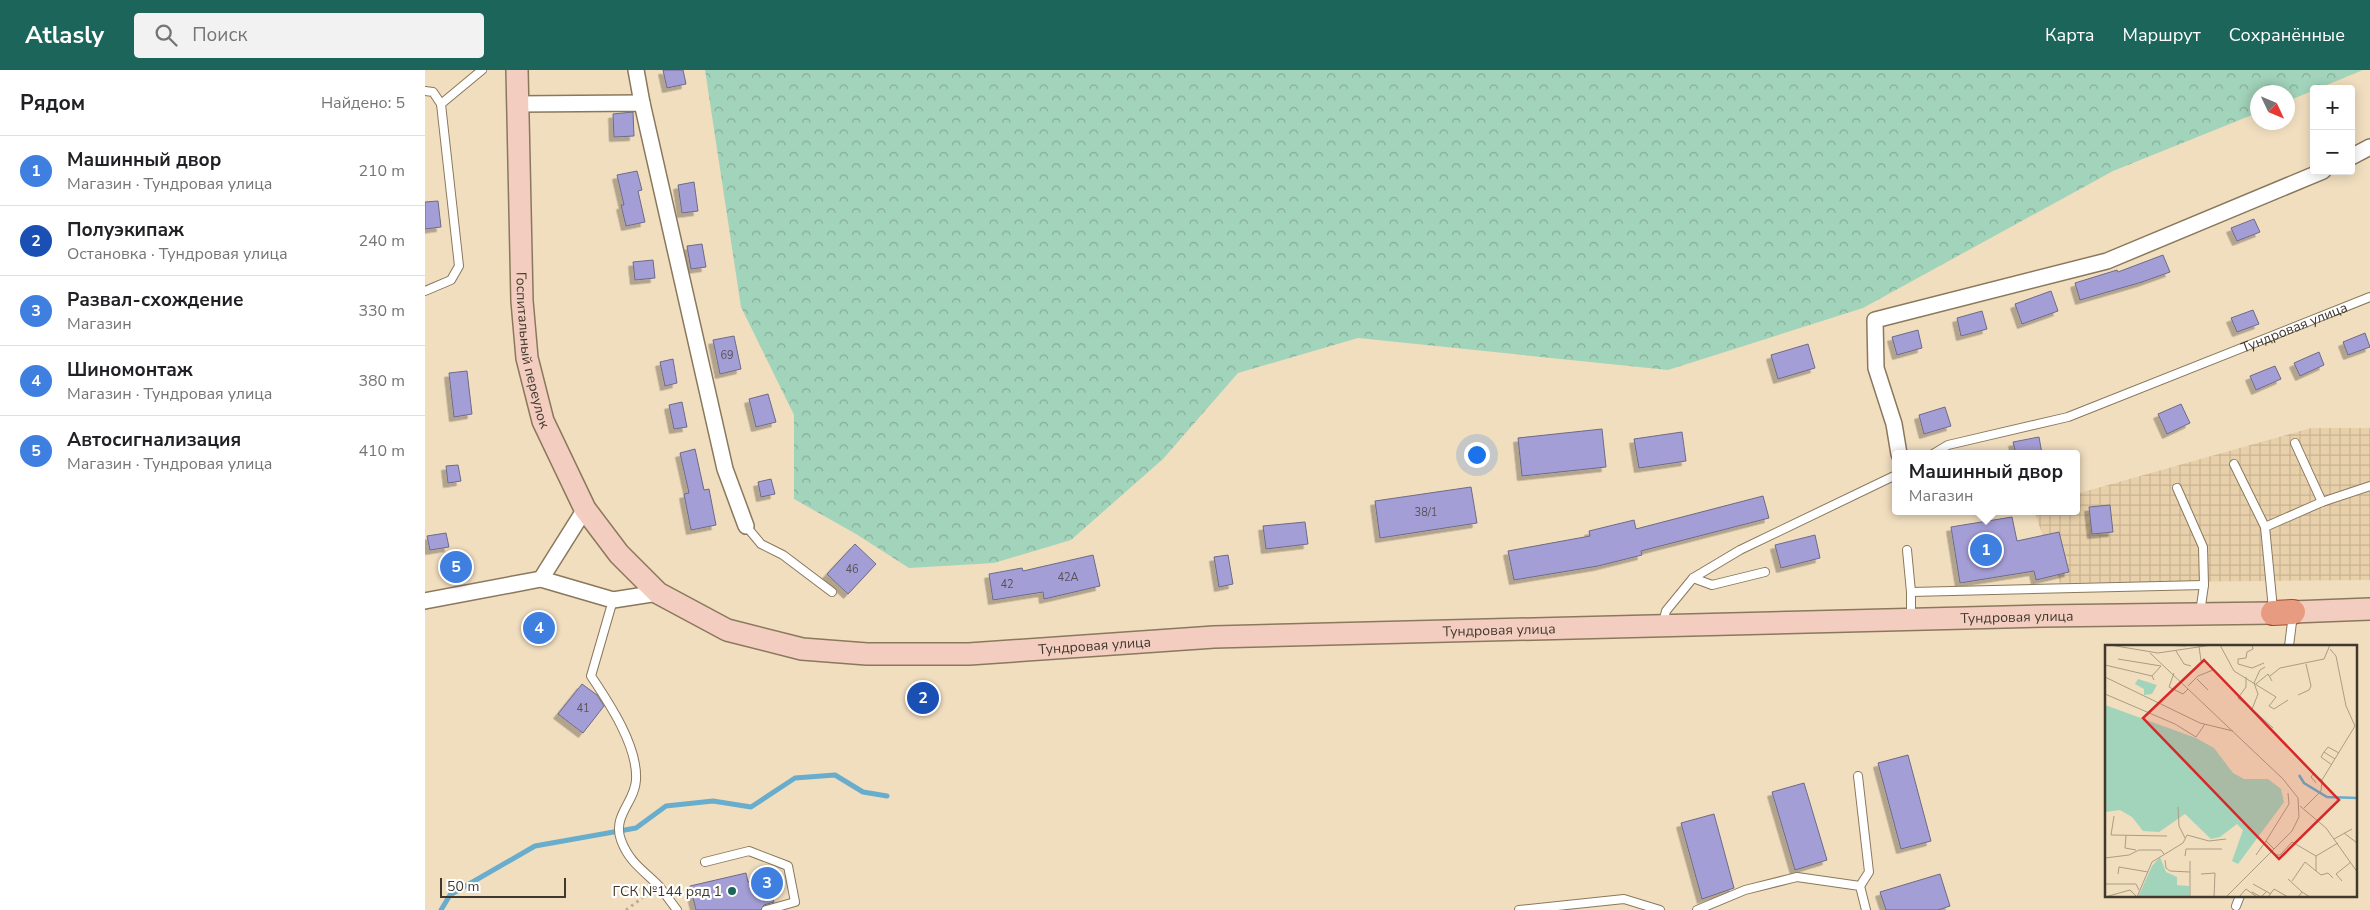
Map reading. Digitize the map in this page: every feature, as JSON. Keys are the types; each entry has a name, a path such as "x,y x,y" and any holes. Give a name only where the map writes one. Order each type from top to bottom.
{"main road":[{"name":"Госпитальный переулок","path":"517,70 521,272 527,358 543,420 585,509 619,554 658,594"},
{"name":"Тундровая улица","path":"658,594 727,630 802,649 867,654 969,654 1214,637 2370,609"}],"street":[{"path":"636,70 725,469 746,526"},
{"path":"517,104 642,103"},
{"path":"2355,155 2370,147"},
{"path":"1898,450 1894,424 1876,368 1875,320 2107,262 2314,175"},
{"path":"541,579 585,509"},
{"path":"425,601 541,579 613,600 658,594"}],"lane":[{"path":"441,104 483,70"},
{"path":"425,91 433,92 441,104 459,266 451,280 425,291"},
{"name":"Тундровая улица","path":"1940,450 1949,445 2068,417 2370,297"},
{"path":"2295,443 2322,502"},
{"path":"2234,464 2265,527 2289,645"},
{"path":"1663,626 1666,611 1693,578 1740,550 1892,477"},
{"path":"2265,527 2322,502 2370,486"},
{"path":"2177,488 2203,547 2203,585 2199,613"},
{"path":"746,526 761,544 783,555 832,592"},
{"path":"1907,550 1911,592 1911,620"},
{"path":"1693,578 1712,584 1765,572"},
{"path":"1911,592 2203,585"},
{"path":"613,600 591,676 614,710 633,756 636,780 617,823 620,838 630,860 658,886 677,910"},
{"path":"1858,776 1869,872 1859,886"},
{"path":"705,862 749,851 788,866 795,902 766,910"},
{"path":"1697,910 1745,890 1797,878 1859,886"},
{"path":"1859,886 1866,910"},
{"path":"2236,906 2240,898"},
{"path":"1519,910 1624,899 1661,910"}],"path":[{"path":"626,910 658,886"}],"shaded area":[{"path":"2311,428 2370,428 2370,580 2060,583 2035,515 2080,515 2080,493"}],"green space":[{"path":"705,70 2363,70 2327,85 2310,85 2310,92 2295,98 2295,85 2250,85 2250,116 2113,171 1863,308 1668,370 1358,338 1238,373 1163,459 1071,540 994,563 909,568 856,534 794,499 794,415 741,307"}],"building":[{"path":"663,70 683,70 686,84 667,88"},
{"path":"633,112 634,136 614,137 613,114"},
{"path":"637,171 642,190 638,191 645,222 626,226 621,205 624,205 617,175"},
{"path":"694,182 698,211 682,213 678,185"},
{"path":"438,201 441,227 425,229 425,202"},
{"path":"2254,219 2260,232 2237,241 2231,228"},
{"path":"702,244 706,267 691,269 687,246"},
{"path":"2163,255 2170,272 2080,300 2075,283 2117,270 2118,272"},
{"path":"653,260 655,278 635,280 633,262"},
{"path":"2051,291 2058,311 2022,324 2015,304"},
{"path":"2253,310 2259,324 2237,332 2231,318"},
{"path":"1982,311 1987,329 1961,336 1957,318"},
{"path":"1918,330 1922,348 1897,355 1892,337"},
{"path":"2365,333 2370,347 2348,355 2343,342"},
{"path":"734,336 741,369 720,374 713,340"},
{"path":"1808,344 1815,368 1778,379 1771,355"},
{"path":"2319,352 2324,365 2300,376 2294,363"},
{"path":"673,359 677,383 665,386 660,362"},
{"path":"2275,366 2281,379 2256,390 2250,376"},
{"path":"467,371 472,414 454,417 449,373"},
{"path":"768,394 776,422 756,427 749,399"},
{"path":"682,402 687,427 674,429 669,405"},
{"path":"2181,404 2190,423 2167,434 2158,414"},
{"path":"1945,407 1951,426 1924,434 1919,415"},
{"path":"1602,429 1606,467 1522,476 1518,438"},
{"path":"1682,432 1686,461 1639,468 1634,439"},
{"path":"2039,437 2041,450 2015,450 2013,442"},
{"path":"695,449 704,490 709,489 716,525 691,530 684,494 689,493 680,453"},
{"path":"458,465 461,481 448,483 446,466"},
{"path":"771,479 775,494 761,497 758,482"},
{"path":"1471,487 1477,523 1380,538 1375,501"},
{"path":"1763,496 1769,518 1641,551 1642,555 1598,566 1514,580 1508,551 1590,536 1589,531 1634,520 1636,529"},
{"path":"2110,505 2113,532 2092,534 2089,507"},
{"path":"2012,517 2017,541 2059,532 2069,572 2036,580 2034,571 1960,583 1951,527"},
{"path":"1305,522 1308,544 1266,549 1263,526"},
{"path":"446,533 449,547 430,550 427,536"},
{"path":"1815,535 1820,558 1781,568 1775,545"},
{"path":"855,544 876,564 848,594 827,574"},
{"path":"1093,555 1100,586 1044,599 1043,592 993,600 989,574 1022,568 1023,571"},
{"path":"1228,555 1233,584 1219,587 1214,557"},
{"path":"582,684 597,695 604,706 583,733 558,714"},
{"path":"1908,755 1931,841 1901,849 1878,763"},
{"path":"1804,783 1827,860 1795,870 1772,792"},
{"path":"1714,814 1734,888 1702,899 1681,823"},
{"name":"ГСК №144 ряд 1","path":"746,873 748,882 769,878 774,902 764,905 761,910 696,910 690,886"},
{"path":"1940,874 1950,906 1938,910 1886,910 1880,892"}],"waterway":[{"path":"441,910 450,895 535,846 636,828 666,806 713,801 751,807 795,778 835,775 863,792 887,796"}],"place":[{"name":"Машинный двор","path":"1986,550"},
{"name":"Автосигнализация","path":"456,567"},
{"name":"Шиномонтаж","path":"539,628"},
{"name":"Полуэкипаж","path":"923,698"},
{"name":"Развал-схождение","path":"767,883"},
{"name":"ГСК №144 ряд 1","path":"732,891"}]}
